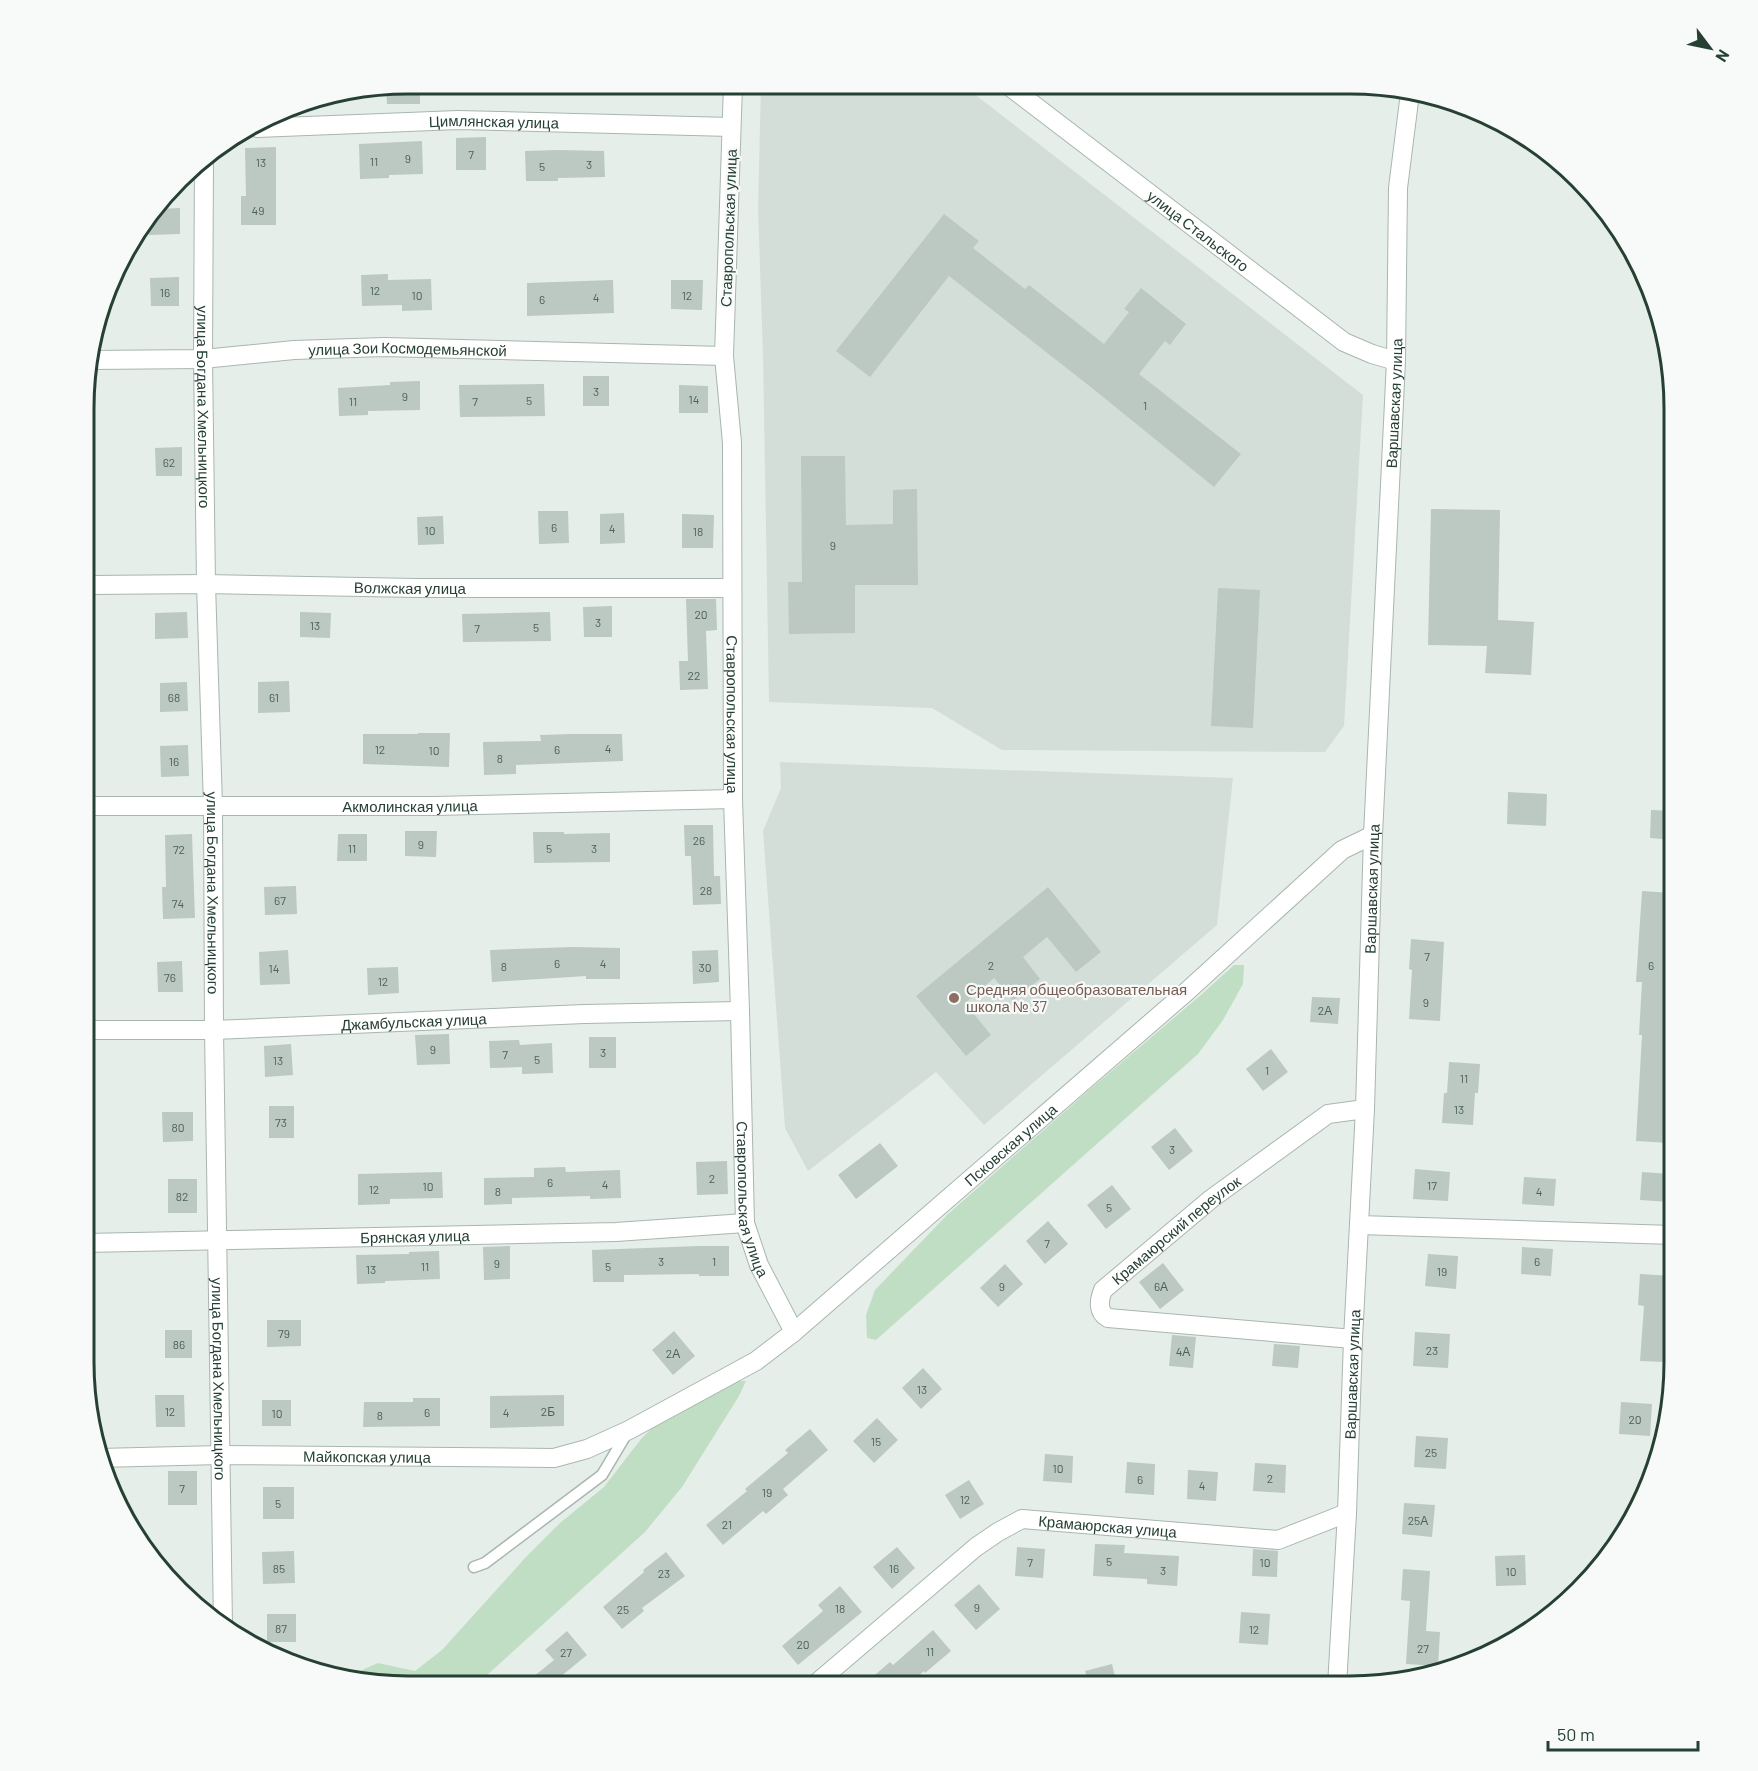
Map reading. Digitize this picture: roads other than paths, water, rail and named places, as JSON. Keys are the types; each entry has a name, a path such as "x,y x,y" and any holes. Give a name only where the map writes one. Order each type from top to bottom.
{"street":[{"name":"Ставропольская улица","path":"732,95 724,356 732,443 733,799 741,1011 745,1223 759,1265 795,1332"},
{"name":"улица Стальского","path":"1021,95 1344,342 1371,354 1396,361"},
{"name":"Варшавская улица","path":"1338,1676 1365,1109 1373,835 1396,361 1398,188 1409,101"},
{"name":"Цимлянская улица","path":"269,128 458,120 730,127"},
{"name":"улица Богдана Хмельницкого","path":"204,170 203,359 206,585 213,806 223,1616"},
{"name":"улица Зои Космодемьянской","path":"98,360 203,359 294,350 384,347 724,356"},
{"name":"Волжская улица","path":"95,585 732,588"},
{"name":"Акмолинская улица","path":"95,806 435,806 733,799"},
{"name":"Псковская улица","path":"629,1430 756,1361 795,1332 1184,994 1342,850 1373,835"},
{"name":"Джамбульская улица","path":"95,1030 214,1030 584,1014 741,1011"},
{"name":"Крамаюрский переулок","path":"1353,1339 1108,1318 1103,1315 1100,1308 1100,1298 1103,1290 1211,1199 1328,1114 1365,1109"},
{"name":"Брянская улица","path":"95,1243 616,1232 745,1223"},
{"path":"1359,1225 1664,1235"},
{"name":"Майкопская улица","path":"109,1458 221,1455 554,1458 587,1449 629,1430"},
{"name":"Крамаюрская улица","path":"825,1676 976,1547 1022,1520 1278,1539 1347,1513"}],"lane":[{"path":"474,1567 485,1563 602,1475 629,1430"}],"place":[{"name":"Средняя общеобразовательная школа № 37","path":"954,998"}]}
